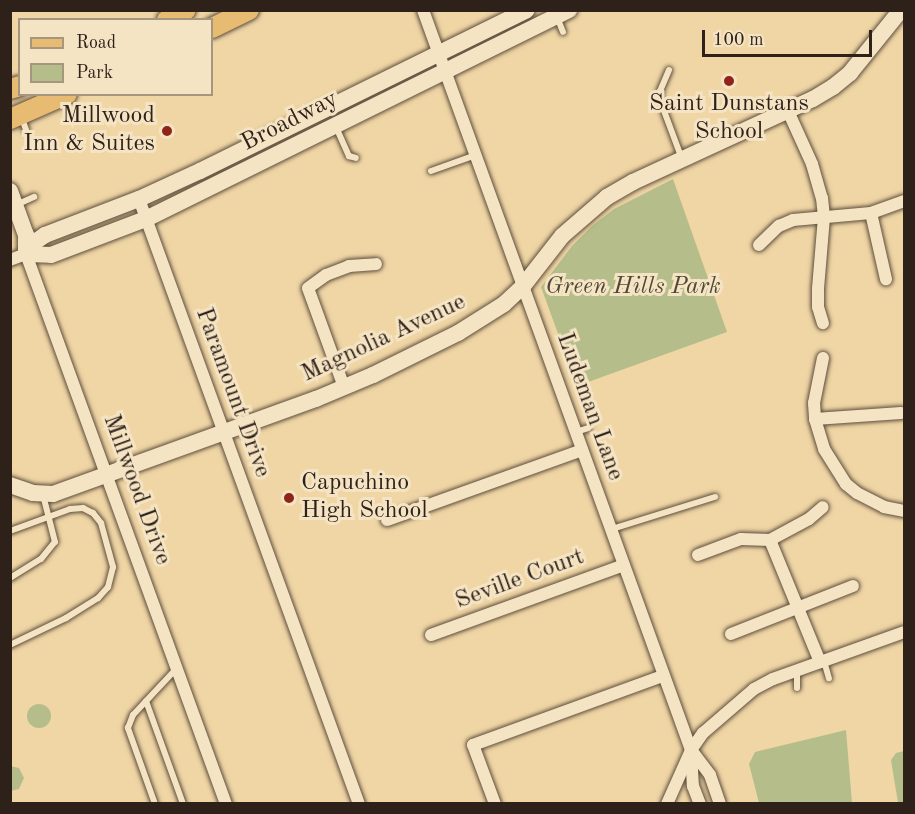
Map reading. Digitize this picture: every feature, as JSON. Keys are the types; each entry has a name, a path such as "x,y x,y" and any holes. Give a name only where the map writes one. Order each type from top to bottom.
{"main road":[{"path":"171,18 186,10"},
{"path":"213,28 249,10"},
{"path":"19,121 63,96"}],"street":[{"name":"Ludeman Lane","path":"423,10 663,676 691,750 710,775 720,804"},
{"name":"Broadway","path":"18,257 45,235 139,199 527,10"},
{"name":"Magnolia Avenue","path":"43,495 53,494 224,433 344,387 402,362 483,319 523,286 562,236 583,215 633,182 788,111 832,87 850,73 901,10"},
{"name":"Broadway","path":"18,257 51,255 146,219 336,127 445,71 563,20"},
{"path":"788,111 813,164 824,217 818,289 818,307 823,323"},
{"name":"Paramount Drive","path":"139,199 359,804"},
{"path":"759,245 786,223 871,213 904,201"},
{"name":"Millwood Drive","path":"14,210 26,235 18,257 105,475 226,804"},
{"path":"871,213 886,279"},
{"path":"344,387 308,288 326,275 349,266 376,264"},
{"path":"823,358 814,403 815,419 824,449 846,484 869,501 904,511"},
{"path":"815,419 901,413"},
{"path":"387,520 582,450"},
{"path":"10,485 43,495"},
{"path":"698,555 741,539 770,540 809,519 823,507"},
{"path":"770,540 822,662"},
{"name":"Seville Court","path":"431,634 624,565"},
{"path":"731,634 853,585"},
{"path":"667,804 691,750 703,733 736,702 754,689 797,671 904,632"},
{"path":"495,804 473,745 663,676"},
{"name":"Ludeman Lane","path":"691,750 693,786 700,804"}],"lane":[{"path":"669,70 660,91 660,100 682,159"},
{"path":"336,127 349,156 356,158"},
{"path":"431,171 476,155"},
{"path":"14,210 34,197"},
{"path":"576,432 588,428"},
{"path":"10,578 27,570 41,559 55,542 43,495"},
{"path":"611,529 715,497"},
{"path":"10,531 49,519 69,509 83,508 93,513 101,523 109,543 113,567 112,578 98,598 66,618 10,645"},
{"path":"822,662 829,678"},
{"path":"155,804 128,728 133,715 176,669"},
{"path":"796,688 797,671"},
{"path":"146,701 183,804"}],"green space":[{"name":"Green Hills Park","path":"673,179 727,332 577,386 541,287 572,246 592,226 614,209"},
{"path":"39,704 48,707 51,716 48,725 39,728 30,725 27,716 30,707"},
{"path":"846,730 852,803 759,803 749,764 755,752"},
{"path":"904,751 904,803 898,803 891,760 896,753"},
{"path":"10,766 19,768 24,778 19,789 11,791"}],"place":[{"name":"Saint Dunstans School","path":"729,81"},
{"name":"Millwood Inn & Suites","path":"167,131"},
{"name":"Capuchino High School","path":"289,498"}]}
